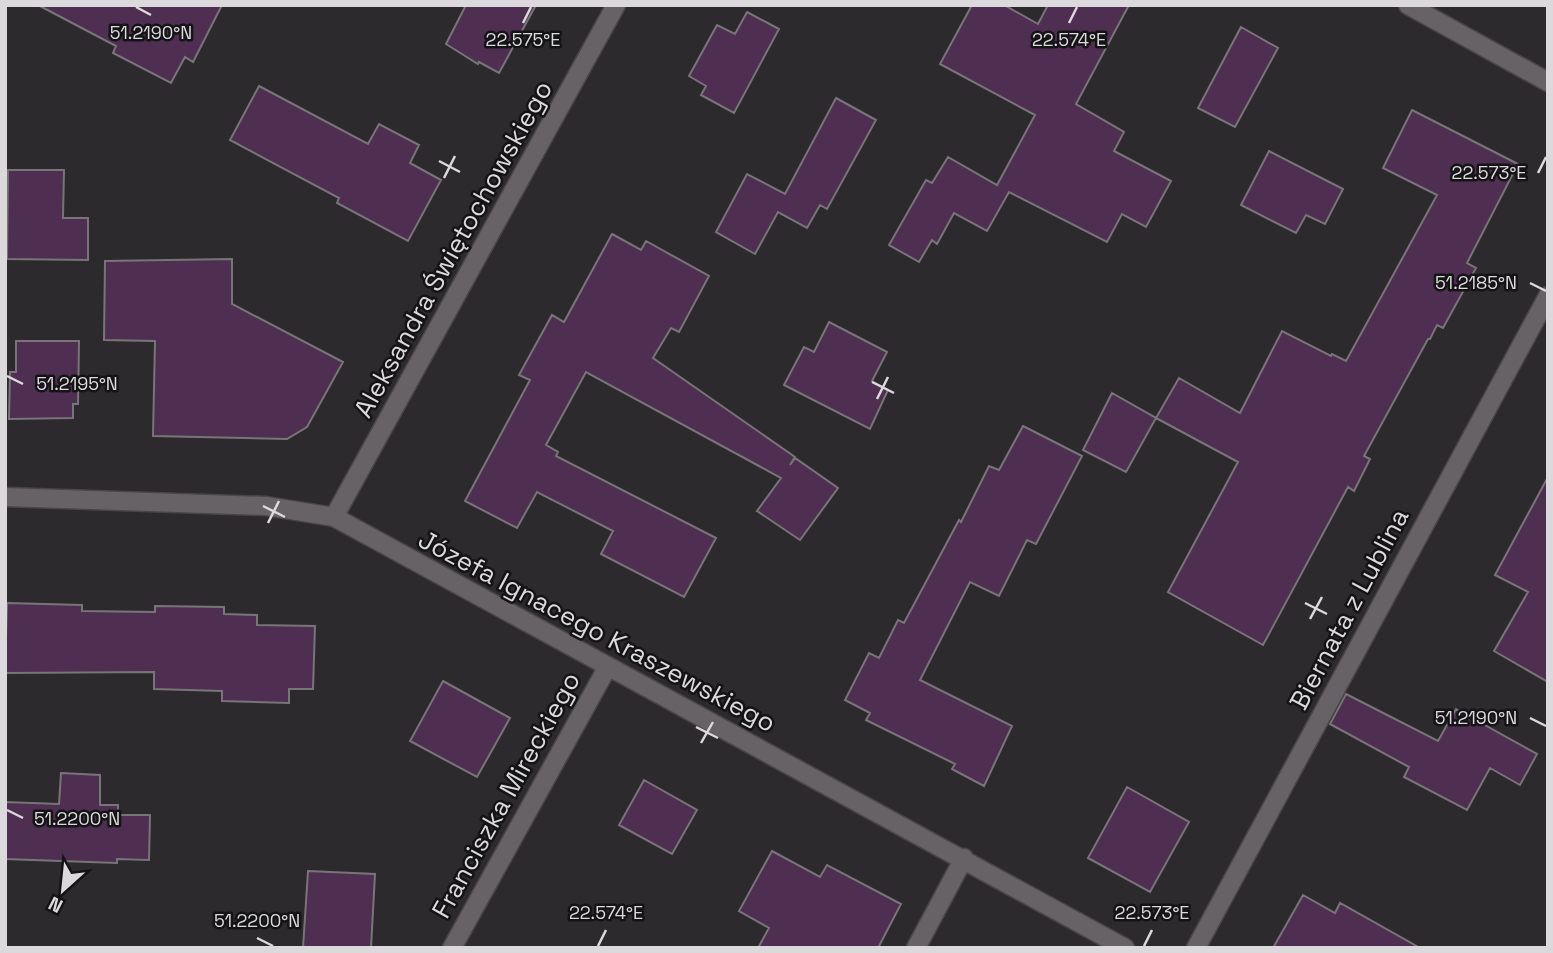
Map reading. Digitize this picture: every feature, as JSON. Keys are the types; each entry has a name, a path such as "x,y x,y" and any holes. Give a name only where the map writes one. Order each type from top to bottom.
{"street":[{"name":"Aleksandra Świętochowskiego","path":"334,517 616,5"},
{"path":"1408,5 1548,82"},
{"name":"Biernata z Lublina","path":"1196,948 1548,296"},
{"name":"Józefa Ignacego Kraszewskiego","path":"5,497 266,506 334,517 1125,948"},
{"name":"Franciszka Mireckiego","path":"452,948 607,668"},
{"path":"916,948 964,859"}],"building":[{"path":"38,5 222,5 193,62 185,57 171,83 113,53 116,46"},
{"path":"466,5 536,5 499,73 479,62 478,64 446,44"},
{"path":"972,5 1004,5 1038,24 1048,5 1129,5 1076,104 1124,132 1114,151 1171,181 1146,227 1122,214 1107,242 1009,192 987,231 954,213 937,244 932,240 919,262 889,245 926,180 932,183 948,157 997,185 1035,115 940,64"},
{"path":"747,12 779,29 734,113 701,95 706,86 689,76 717,25 735,34"},
{"path":"1241,27 1278,48 1235,127 1198,108"},
{"path":"259,86 368,144 379,124 419,145 410,163 441,180 408,241 337,203 339,198 230,140"},
{"path":"836,98 876,120 827,209 820,205 807,228 778,212 755,254 716,232 747,174 785,194"},
{"path":"1412,110 1518,164 1467,263 1476,268 1443,328 1437,325 1428,339 1364,456 1370,459 1354,491 1348,487 1263,645 1168,592 1238,462 1156,418 1179,378 1240,413 1282,331 1346,361 1437,195 1383,168"},
{"path":"1269,151 1343,189 1325,224 1306,215 1296,233 1241,205"},
{"path":"8,170 64,170 63,218 88,218 88,260 7,259"},
{"path":"612,234 641,250 646,241 709,276 679,332 671,328 653,358 795,457 790,465 795,458 838,488 800,540 757,511 781,478 586,372 546,445 558,452 556,456 716,538 684,597 601,554 613,531 537,492 517,528 465,501 530,380 519,375 552,315 564,322"},
{"path":"232,259 232,304 343,362 307,427 287,439 153,436 155,341 104,340 105,261"},
{"path":"829,322 887,352 872,381 888,390 870,429 784,385 804,347 814,352"},
{"path":"16,341 79,341 78,404 73,404 73,418 9,419 10,372 16,372"},
{"path":"1112,393 1156,418 1126,472 1083,450"},
{"path":"1023,426 1082,456 1036,544 1027,540 999,596 970,582 920,680 1012,726 984,786 952,769 955,764 866,720 870,713 845,700 869,653 879,658 898,620 904,623 989,466 999,470"},
{"path":"1548,477 1548,682 1494,651 1528,592 1495,575"},
{"path":"7,603 82,605 82,611 155,612 155,606 224,607 224,614 257,615 257,625 315,626 313,689 289,689 289,703 222,701 222,691 154,689 154,672 5,673"},
{"path":"443,681 510,718 477,777 410,741"},
{"path":"1346,694 1438,741 1456,709 1537,754 1520,785 1490,768 1467,810 1404,777 1409,767 1330,724"},
{"path":"61,773 100,775 100,805 118,805 118,815 150,815 149,860 117,859 117,863 5,859 5,802 59,804"},
{"path":"644,780 697,810 672,854 619,825"},
{"path":"1127,787 1189,822 1150,892 1088,858"},
{"path":"772,851 820,877 827,865 901,904 878,948 758,948 769,928 739,911"},
{"path":"308,871 375,874 371,948 303,948"},
{"path":"1303,895 1335,913 1340,903 1420,948 1273,948"}]}
